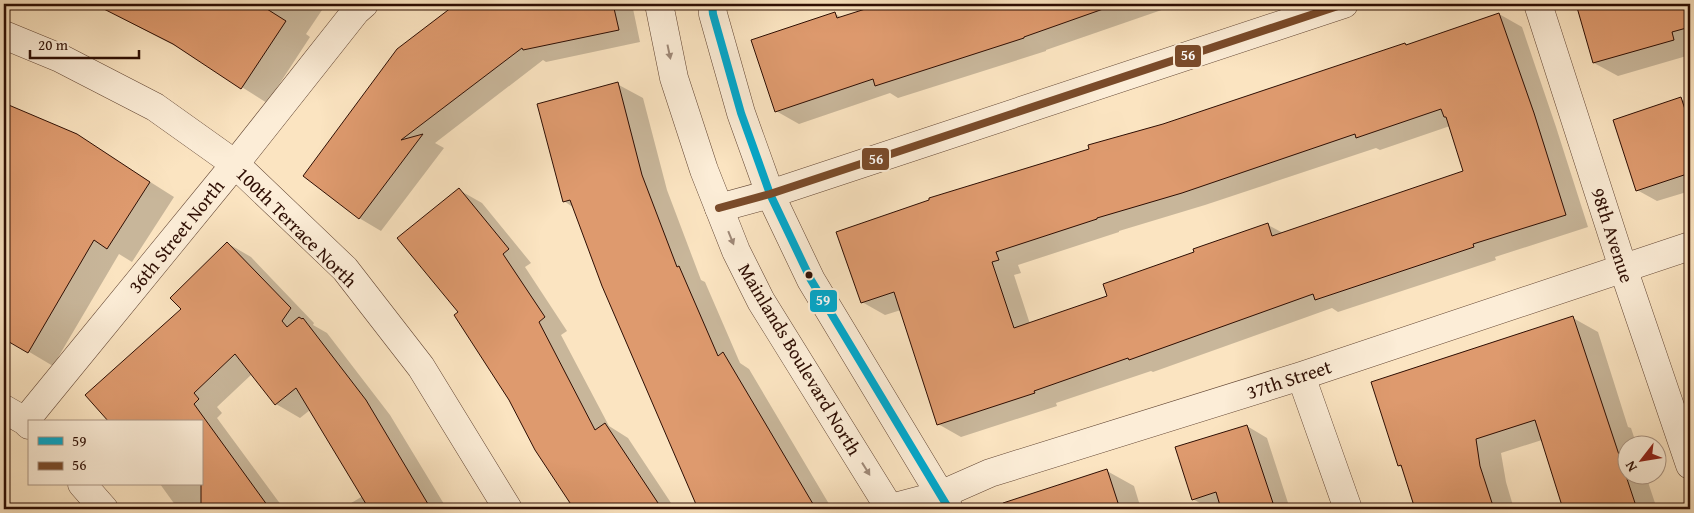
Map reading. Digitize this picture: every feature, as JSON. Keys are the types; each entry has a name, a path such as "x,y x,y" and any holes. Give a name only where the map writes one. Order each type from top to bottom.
{"street":[{"name":"36th Street North","path":"19,418 235,164 356,11 364,4"},
{"name":"Mainlands Boulevard North","path":"659,4 674,78 704,170 736,251 761,301 889,509"},
{"path":"712,4 713,14 741,113 770,194 811,280 944,502"},
{"path":"719,208 770,194 1344,4"},
{"name":"98th Avenue","path":"1538,4 1623,268 1690,465"},
{"name":"100th Terrace North","path":"4,35 60,58 155,107 235,164 345,269 421,367 508,509"},
{"name":"37th Street","path":"889,509 944,502 990,473 1301,376 1690,246"},
{"path":"1301,376 1348,509"},
{"path":"84,486 104,509"}],"building":[{"path":"94,4 259,4 286,21 241,89 173,44"},
{"path":"456,4 613,4 619,30 523,50 522,48 401,140 423,134 359,219 303,176 397,49"},
{"path":"881,4 1106,4 1106,8 1024,38 875,86 873,79 775,112 751,40 835,12 837,18"},
{"path":"1576,4 1690,4 1690,27 1672,32 1674,40 1593,63"},
{"path":"1499,13 1534,113 1566,215 1473,244 1474,247 1315,300 1313,294 1129,360 1128,358 1034,391 1035,393 937,425 894,292 861,303 836,232 929,200 929,198 1089,149 1088,145 1163,124 1405,43 1406,45","holes":["1441,109 1444,117 1446,117 1463,171 1272,236 1268,223 1193,249 1194,252 1103,284 1107,296 1014,328 992,262 999,260 996,252 1097,218 1182,193 1355,134 1356,138"]},
{"path":"618,82 642,175 677,267 679,266 718,356 723,352 816,509 698,509 602,286 570,200 563,202 537,104"},
{"path":"1681,97 1690,125 1690,173 1636,191 1613,120"},
{"path":"4,103 77,134 150,182 107,249 94,240 28,353 4,339"},
{"path":"459,188 509,249 503,254 545,317 539,322 595,430 605,423 662,509 574,509 535,450 509,400 454,315 458,312 397,238"},
{"path":"227,242 291,308 282,321 287,327 299,317 303,318 366,400 431,509 369,509 296,388 275,405 235,354 194,393 199,399 194,404 270,509 201,509 202,420 107,420 85,395 181,309 170,298"},
{"path":"1573,316 1616,446 1616,486 1629,486 1637,509 1563,509 1535,420 1476,439 1480,466 1494,509 1415,509 1401,465 1398,466 1371,382"},
{"path":"1247,425 1273,503 1252,509 1221,509 1216,492 1192,500 1175,447"},
{"path":"1107,469 1120,509 1004,509 1003,503"}],"transit line":[{"name":"59","path":"712,4 713,14 741,113 770,194 811,280 949,509"},
{"name":"56","path":"719,208 770,194 1344,4"}]}
